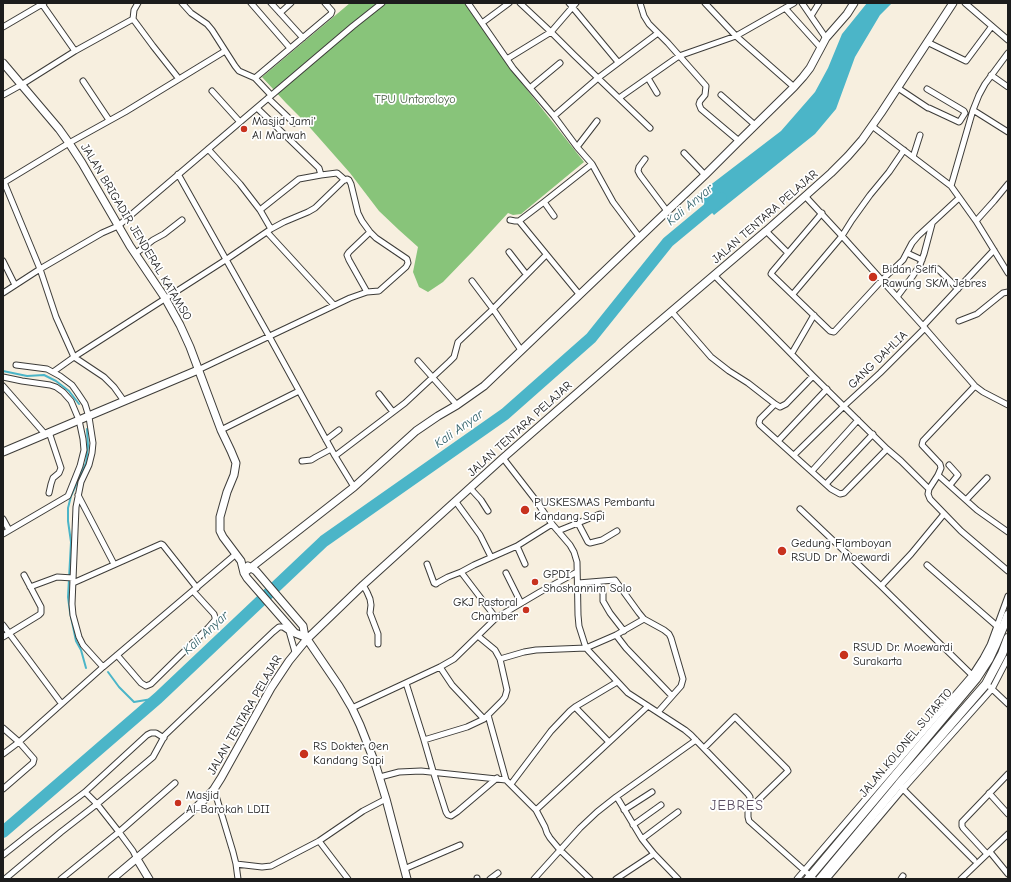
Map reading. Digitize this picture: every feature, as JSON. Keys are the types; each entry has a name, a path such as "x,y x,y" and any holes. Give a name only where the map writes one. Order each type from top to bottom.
{"main road":[{"path":"246,575 354,487 416,431 484,386 640,238 794,87 810,68 826,38 847,14 854,3"},
{"name":"JALAN TENTARA PELAJAR","path":"112,879 188,815 214,789 271,688 306,638 503,458 766,231 848,156 872,126 953,3"},
{"name":"JALAN BRIGADIR JENDERAL KATAMSO","path":"3,63 69,143 135,254 165,298 180,325 190,347 221,430 235,460 236,467 234,475 221,511 219,523 220,531 223,537 241,561"},
{"path":"4,449 80,420 198,370"},
{"path":"241,561 253,569 303,626 306,638 339,686 352,708 363,730 380,777 407,879"},
{"path":"241,561 246,575 295,633 306,638"},
{"name":"JALAN KOLONEL SUTARTO","path":"809,876 851,821 989,659 996,644 1000,627 1008,614"},
{"name":"JALAN KOLONEL SUTARTO","path":"825,878 901,786 989,686 1008,638"},
{"path":"851,821 864,830"},
{"path":"137,859 149,879"}],"street":[{"path":"3,95 75,51 131,20 138,3"},
{"path":"182,3 191,13 207,24 239,71 255,78 294,123"},
{"path":"251,3 290,48"},
{"path":"271,3 303,38"},
{"path":"280,13 291,3"},
{"path":"255,78 332,13 331,9 325,3"},
{"path":"3,293 40,269 102,233 118,226 382,3"},
{"path":"468,3 507,59 592,164 613,202 640,238"},
{"path":"482,23 509,3"},
{"path":"520,3 650,128"},
{"path":"640,3 644,16 649,24 706,86 705,95 699,104 701,109 739,141"},
{"path":"705,3 736,36 794,87"},
{"path":"619,98 679,56 736,36 794,3"},
{"path":"802,3 826,38"},
{"path":"811,16 819,3"},
{"path":"965,3 1008,40"},
{"path":"3,27 43,4 75,51"},
{"path":"507,59 551,32 572,4 618,62"},
{"path":"784,8 820,48"},
{"path":"131,20 179,79"},
{"path":"927,42 966,60 978,42 992,26"},
{"path":"554,116 618,62 658,33"},
{"path":"124,401 114,387 104,377 74,357 56,317 40,269 4,182 225,51"},
{"path":"951,186 979,95 991,75 1008,53"},
{"path":"530,88 560,63"},
{"path":"991,75 1008,87"},
{"path":"648,78 657,93"},
{"path":"83,81 109,120"},
{"path":"898,88 928,108 957,122 960,122 965,113 964,111 927,89"},
{"path":"212,91 240,122"},
{"path":"721,95 755,125"},
{"path":"256,108 319,168 321,175"},
{"path":"974,110 1008,132"},
{"path":"577,147 597,121"},
{"path":"872,126 951,186 976,221 1008,273"},
{"path":"913,157 920,135"},
{"path":"208,149 240,184 260,210 269,231 334,305"},
{"path":"793,294 842,236 904,150"},
{"path":"684,153 705,175"},
{"path":"645,159 638,171 667,211"},
{"path":"510,220 519,221 592,164"},
{"path":"198,370 350,298 367,292 379,291 403,270 408,263 407,259 376,238 362,222 358,213 351,182 349,180 345,180 337,173 299,179 260,210"},
{"path":"178,174 227,259 331,449 354,487"},
{"path":"53,372 269,231 314,208 345,180"},
{"path":"976,221 1008,184"},
{"path":"805,196 882,280 975,386 1008,405"},
{"path":"822,213 771,274 830,331 834,332 882,280 903,260 912,242 959,198"},
{"path":"544,202 554,216"},
{"path":"135,254 182,220"},
{"path":"519,221 580,294"},
{"path":"897,297 912,277 922,260 933,223"},
{"path":"766,231 788,253"},
{"path":"367,292 347,255 370,232"},
{"name":"GANG DAHLIA","path":"794,456 844,406 880,373 994,250"},
{"path":"509,252 526,274"},
{"path":"907,253 922,260"},
{"path":"335,456 405,403 432,378 454,357 458,342 546,255"},
{"path":"3,261 15,285"},
{"path":"938,269 958,289"},
{"path":"714,275 813,376 929,489"},
{"path":"472,281 521,350"},
{"path":"959,321 977,314 1002,293 1008,292"},
{"path":"672,312 711,357 728,371 780,407 786,404 813,376"},
{"path":"792,353 814,315"},
{"path":"418,361 457,405"},
{"path":"3,534 76,492 89,464 93,443 89,416 85,404 74,388 60,376 47,369 16,365"},
{"path":"3,377 56,387 71,401 80,420 84,450 76,492 71,579 73,615 79,637 83,645 103,667"},
{"path":"3,386 47,433 61,468 50,484 49,493"},
{"path":"975,386 923,441 922,445 941,466 938,475 929,489 928,497 961,531 1008,571"},
{"path":"778,441 827,389"},
{"path":"221,430 299,391"},
{"path":"379,394 393,412"},
{"path":"775,404 760,419 760,425 826,484 840,494 844,493 887,448"},
{"path":"812,471 858,420"},
{"path":"326,440 339,430"},
{"path":"826,484 873,434"},
{"path":"302,461 316,458 331,449"},
{"path":"503,458 574,552 577,562 578,615 586,648 628,693 685,730 704,748 748,794 750,798 748,810 749,821 809,876"},
{"path":"949,465 958,475 950,485"},
{"path":"938,475 993,522 1008,532"},
{"path":"966,500 987,478"},
{"path":"470,488 481,500 488,511"},
{"path":"76,492 114,564"},
{"path":"456,502 480,536 491,557"},
{"path":"800,509 974,677"},
{"path":"558,531 600,514"},
{"path":"881,586 911,554 944,514"},
{"path":"3,519 9,530"},
{"path":"578,523 588,542 590,543 602,540 617,531"},
{"path":"427,564 436,584 448,577 517,546 552,524"},
{"path":"30,587 60,576 71,579 114,564 161,544 163,545 214,614 215,620 151,684 146,686 141,683 117,655"},
{"path":"517,546 525,564"},
{"path":"3,754 19,742 61,703 236,554"},
{"path":"927,565 1000,627 1008,596"},
{"path":"461,572 496,618"},
{"path":"352,708 454,659 496,618 577,572"},
{"path":"506,573 521,603"},
{"path":"3,637 39,615 41,612 24,575"},
{"path":"578,583 615,580 638,613 644,619 664,630 671,638 683,679 681,686 658,712"},
{"path":"596,582 603,592 603,601 624,631"},
{"path":"363,585 370,599 370,613 378,634 378,644"},
{"path":"500,659 530,651 586,648 616,636 644,619"},
{"path":"3,625 61,703"},
{"path":"5,879 153,757 165,735 272,632 279,627 283,627 289,631 296,652"},
{"path":"424,740 467,727 486,717 502,701 507,690 500,659 495,650 478,636"},
{"path":"616,636 672,696"},
{"path":"1008,658 989,686 1008,704"},
{"path":"440,667 452,685 486,717 506,780"},
{"path":"511,784 560,721 575,707 617,682"},
{"path":"406,683 448,815 449,816 457,812 497,778"},
{"path":"536,810 648,706"},
{"path":"575,707 609,742"},
{"path":"704,748 734,717 788,771 748,810"},
{"path":"3,728 19,742 33,757 34,761 3,789"},
{"path":"3,855 85,792 146,735 156,733 164,738"},
{"path":"534,879 580,828 606,804 696,740"},
{"path":"380,777 405,772 433,771 506,780 536,810 545,826 547,833 560,850 590,879"},
{"path":"1008,774 963,820 961,824 963,828 1008,874"},
{"path":"61,879 119,832 175,783"},
{"path":"901,786 974,860"},
{"path":"214,789 236,864 238,879"},
{"path":"85,792 97,804 119,832 137,859"},
{"path":"624,810 652,792"},
{"path":"989,793 1008,814"},
{"path":"236,864 262,867 271,866 319,841 363,811 386,799"},
{"path":"618,799 642,838 654,854 678,879"},
{"path":"633,825 661,805"},
{"path":"642,838 678,812"},
{"path":"961,879 1008,834"},
{"path":"319,841 348,879"},
{"path":"404,869 460,845"},
{"path":"618,878 654,854"},
{"path":"12,873 17,879"},
{"path":"490,879 498,873"},
{"path":"797,879 809,876"}],"green space":[{"name":"TPU Untoroloyo","path":"350,3 465,3 521,82 584,162 521,214 513,215 508,213 443,282 428,292 419,287 413,272 418,247 379,211 350,173 305,122 262,77"}],"water":[{"path":"867,3 892,3 880,15 855,57 836,109 815,134 714,215 696,196 781,131 815,92 828,68 842,34"}],"waterway":[{"name":"Kali Anyar","path":"3,832 158,698 324,541 505,414 591,338 668,242 721,198"},
{"path":"3,371 27,376 44,375 56,381 69,391 79,404"},
{"path":"86,668 81,650 76,641 68,597 71,542 68,508 71,496 86,463 88,446 87,429"},
{"path":"108,672 119,687 134,702 158,698"}],"place":[{"name":"Masjid Jami' Al Marwah","path":"244,129"},
{"name":"Bidan Selfi Rawung SKM Jebres","path":"873,277"},
{"name":"PUSKESMAS Pembantu Kandang Sapi","path":"525,510"},
{"name":"Gedung Flamboyan RSUD Dr Moewardi","path":"782,551"},
{"name":"GPDI Shoshannim Solo","path":"535,582"},
{"name":"GKJ Pastoral Chamber","path":"526,610"},
{"name":"RSUD Dr. Moewardi Surakarta","path":"844,655"},
{"name":"RS Dokter Oen Kandang Sapi","path":"304,754"},
{"name":"Masjid Al-Barokah LDII","path":"178,803"}],"district":[{"name":"JEBRES","path":"737,806"}]}
